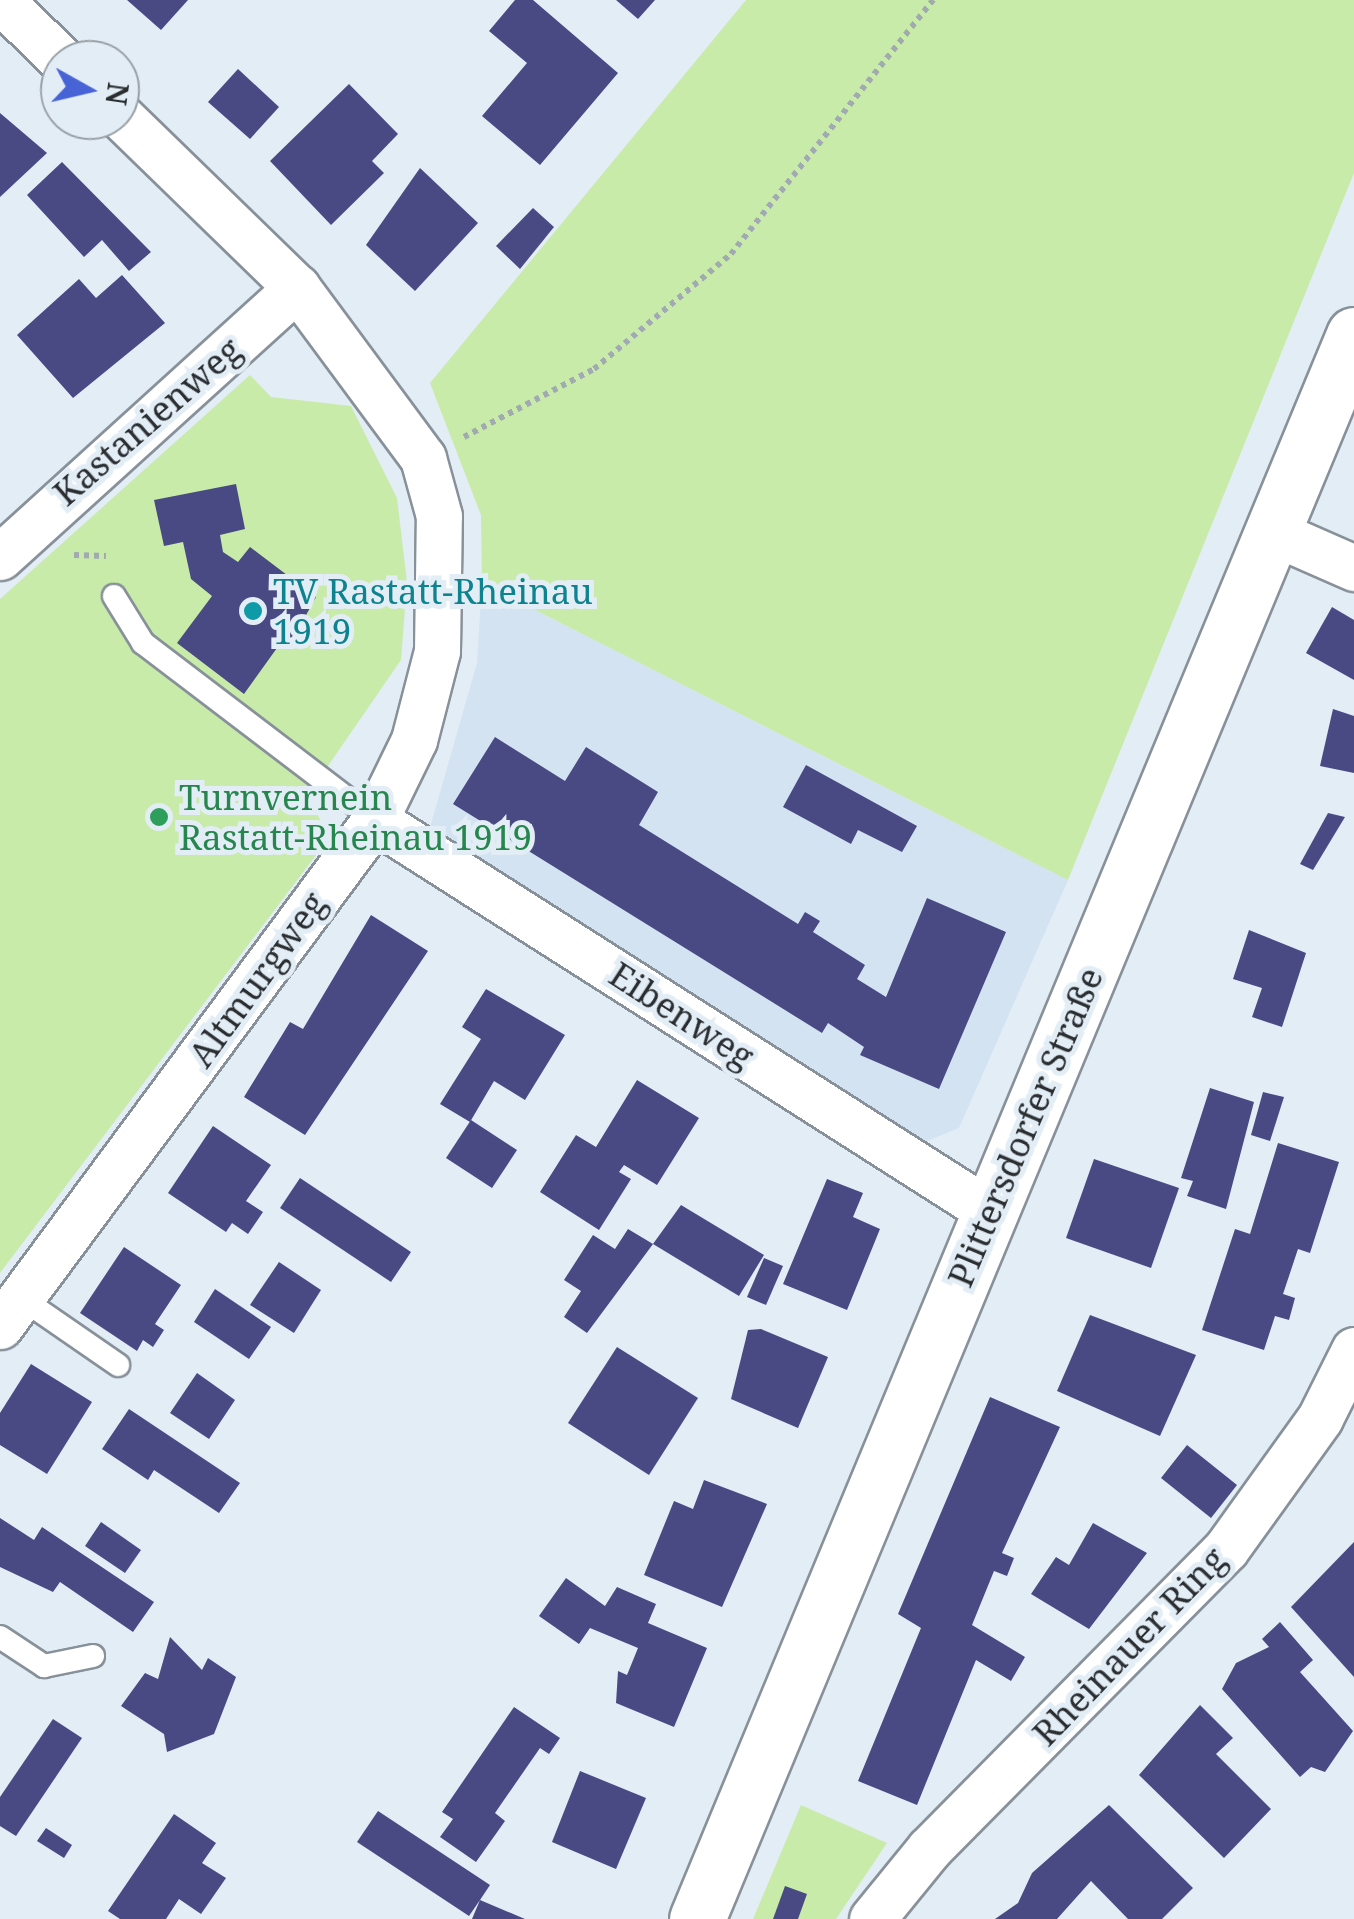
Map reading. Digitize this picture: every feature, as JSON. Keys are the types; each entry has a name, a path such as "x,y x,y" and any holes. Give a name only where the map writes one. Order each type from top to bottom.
{"street":[{"path":"0,0 41,40"},
{"name":"Altmurgweg","path":"11,1312 375,820 414,740 436,651 439,516 423,458 298,288 140,135"},
{"name":"Kastanienweg","path":"0,557 33,522 298,288"},
{"name":"Plittersdorfer Straße","path":"697,1919 1354,335"},
{"path":"1272,532 1354,568"},
{"name":"Eibenweg","path":"375,820 990,1211"},
{"name":"Rheinauer Ring","path":"872,1919 929,1849 1226,1549 1320,1418 1354,1350"}],"lane":[{"path":"114,596 143,644 375,820"},
{"path":"11,1312 118,1366"},
{"path":"0,1637 44,1666 93,1656"}],"path":[{"path":"423,458 594,369 731,254 933,0"},
{"path":"33,522 63,555 113,557 114,596"}],"shaded area":[{"path":"482,583 1068,880 959,1128 924,1142 429,831 477,663"}],"green space":[{"path":"746,0 1354,0 1354,173 1068,880 482,583 481,515 430,383"},
{"name":"Turnvernein Rastatt-Rheinau 1919","path":"250,375 271,397 351,406 397,498 407,582 401,660 308,795 329,838 0,1273 0,599"},
{"path":"801,1805 887,1843 836,1919 753,1919"}],"building":[{"path":"127,0 188,0 161,30"},
{"path":"515,0 533,0 618,73 540,165 482,116 527,63 489,31"},
{"path":"616,0 655,0 638,19"},
{"path":"238,69 279,107 250,139 208,102"},
{"path":"349,84 398,134 372,161 384,173 331,225 270,161"},
{"path":"0,113 47,153 0,197"},
{"path":"62,162 151,252 129,271 102,240 84,257 27,195"},
{"path":"420,168 478,223 415,291 366,245"},
{"path":"533,208 554,227 520,269 496,246"},
{"path":"122,275 165,323 73,398 17,335 79,279 96,298"},
{"name":"TV Rastatt-Rheinau 1919","path":"236,484 245,529 220,535 223,552 238,562 250,547 316,597 289,646 282,641 244,694 177,643 212,596 191,579 183,542 164,546 154,500"},
{"path":"1332,607 1354,620 1354,680 1306,653"},
{"path":"1333,709 1354,716 1354,773 1320,766"},
{"path":"495,737 565,781 586,747 658,792 639,825 798,924 805,912 820,921 813,932 865,965 857,979 886,997 927,898 1006,932 939,1089 860,1055 864,1047 828,1023 822,1033 453,804"},
{"path":"806,765 917,826 902,852 858,830 851,844 783,807"},
{"path":"1328,813 1345,817 1313,870 1300,864"},
{"path":"371,915 428,951 305,1135 244,1097 290,1022 303,1029"},
{"path":"1249,930 1306,953 1282,1027 1252,1017 1262,988 1233,979"},
{"path":"486,989 565,1035 525,1100 494,1081 470,1122 440,1104 481,1039 462,1027"},
{"path":"637,1080 699,1118 657,1185 624,1165 619,1172 631,1179 599,1230 540,1192 576,1135 596,1147"},
{"path":"1210,1088 1254,1102 1226,1209 1187,1196 1193,1181 1181,1178"},
{"path":"1263,1092 1284,1097 1270,1141 1251,1135"},
{"path":"471,1120 517,1150 492,1188 446,1158"},
{"path":"213,1126 271,1165 246,1201 263,1212 248,1234 232,1223 226,1232 168,1193"},
{"path":"1278,1143 1339,1162 1310,1253 1298,1249 1283,1294 1295,1298 1289,1320 1275,1316 1264,1350 1202,1330 1235,1229 1250,1234"},
{"path":"1094,1159 1179,1188 1151,1268 1066,1238"},
{"path":"300,1178 411,1252 391,1282 280,1208"},
{"path":"827,1179 863,1193 853,1217 880,1229 847,1310 783,1284"},
{"path":"681,1205 764,1255 739,1296 653,1244"},
{"path":"628,1229 653,1244 587,1333 564,1317 581,1291 564,1280 593,1235 615,1249"},
{"path":"124,1247 181,1285 155,1324 164,1330 153,1347 143,1340 137,1351 80,1313"},
{"path":"764,1258 783,1266 766,1305 747,1297"},
{"path":"279,1262 321,1290 294,1333 250,1305"},
{"path":"215,1289 271,1327 249,1359 194,1322"},
{"path":"1090,1315 1196,1355 1160,1436 1057,1391"},
{"path":"761,1329 828,1357 798,1428 731,1399 748,1330"},
{"path":"617,1347 698,1398 649,1475 568,1423"},
{"path":"31,1364 92,1402 47,1474 0,1445 0,1413"},
{"path":"197,1373 235,1400 209,1439 170,1413"},
{"path":"990,1397 1060,1427 1002,1553 1014,1558 1007,1576 994,1571 972,1625 1025,1657 1011,1681 976,1660 917,1805 858,1781 921,1628 898,1614"},
{"path":"129,1409 240,1483 219,1513 154,1470 148,1480 102,1449"},
{"path":"1187,1445 1237,1485 1211,1518 1161,1478"},
{"path":"704,1480 767,1504 722,1607 644,1575 674,1501 693,1509"},
{"path":"0,1518 34,1540 42,1527 154,1602 133,1632 60,1582 53,1592 0,1567"},
{"path":"101,1522 141,1550 125,1573 85,1546"},
{"path":"1093,1523 1147,1553 1089,1629 1031,1594 1056,1557 1069,1565"},
{"path":"1354,1542 1354,1677 1291,1607"},
{"path":"566,1578 605,1606 617,1587 656,1604 648,1623 707,1648 674,1727 616,1703 618,1671 627,1675 638,1648 590,1628 579,1644 539,1616"},
{"path":"1280,1622 1313,1660 1300,1672 1353,1731 1325,1772 1311,1767 1300,1777 1222,1689 1236,1663 1269,1647 1262,1639"},
{"path":"170,1637 202,1670 208,1658 236,1677 214,1734 167,1752 164,1734 121,1706 145,1673 158,1679"},
{"path":"1200,1705 1233,1738 1216,1754 1271,1809 1224,1858 1139,1775"},
{"path":"514,1707 560,1738 549,1754 540,1748 495,1813 505,1821 476,1862 440,1837 453,1819 442,1812"},
{"path":"53,1719 82,1738 16,1836 0,1826 0,1797"},
{"path":"580,1771 646,1798 616,1869 552,1842"},
{"path":"1109,1805 1193,1888 1162,1919 1128,1919 1091,1881 1057,1919 995,1919 1018,1903 1032,1873"},
{"path":"378,1811 490,1885 469,1916 357,1842"},
{"path":"174,1814 216,1843 202,1863 226,1878 201,1914 179,1899 166,1919 120,1919 108,1911"},
{"path":"46,1828 72,1845 64,1858 37,1841"},
{"path":"785,1886 807,1894 798,1919 773,1919"},
{"path":"480,1900 525,1919 472,1919"}],"place":[{"name":"TV Rastatt-Rheinau 1919","path":"253,611"},
{"name":"Turnvernein Rastatt-Rheinau 1919","path":"159,817"}]}
